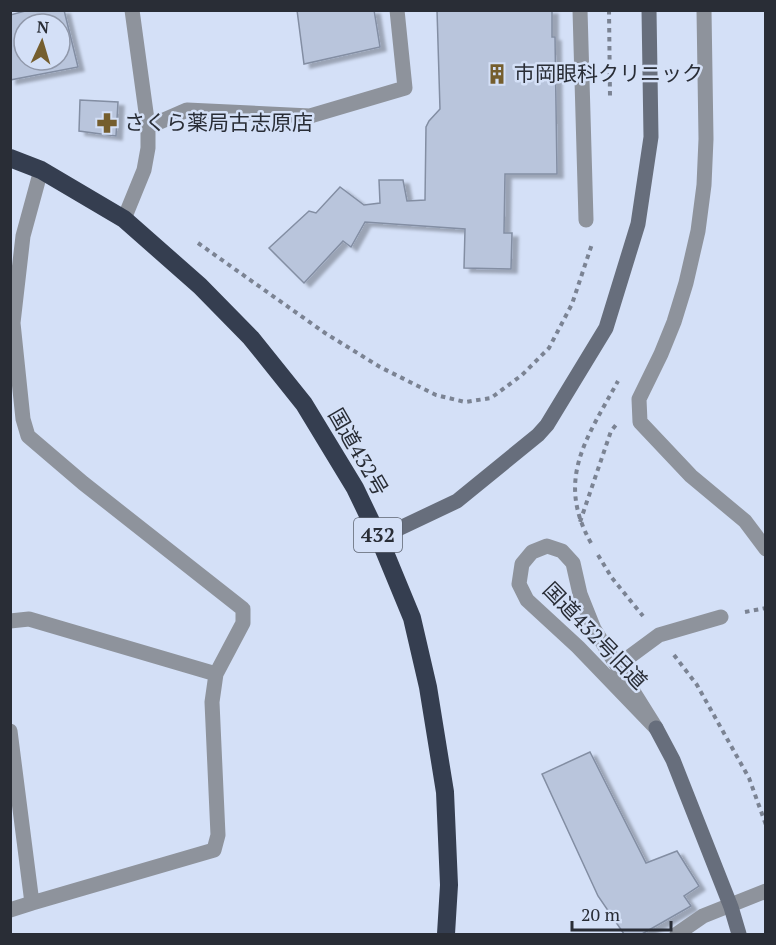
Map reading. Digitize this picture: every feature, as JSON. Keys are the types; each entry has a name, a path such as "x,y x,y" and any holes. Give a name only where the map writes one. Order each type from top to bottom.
{"highway":[{"name":"国道432号","path":"10,158 41,170 124,219 200,286 251,338 304,404 355,488 379,538 412,618 428,687 445,792 449,885 446,934"}],"street":[{"path":"124,219 144,170 148,148 148,128 132,10"},
{"path":"148,128 188,110 310,116 405,88 397,10"},
{"path":"580,10 586,220"},
{"path":"379,538 457,501 538,435 547,425 606,328 638,224 651,137 649,10"},
{"path":"704,10 706,139 704,185 698,231 674,322 662,354 639,399 640,422 691,476 745,521 765,549"},
{"path":"10,910 214,850 218,836 212,702 216,674 243,624 243,609 83,483 28,436 23,419 13,323 23,236 41,170"},
{"name":"国道432号旧道","path":"656,728 578,647 527,600 519,584 522,564 532,552 548,546 562,551 573,563 580,594 594,629 656,728 673,760 731,907 739,934"},
{"path":"617,666 659,635 721,617"},
{"path":"10,621 29,619 216,674"},
{"path":"10,731 32,903"},
{"path":"677,934 703,916 731,907 765,891"}],"path":[{"path":"609,10 609,100"},
{"path":"198,243 326,333 380,367 436,394 465,402 491,398 522,375 549,348 572,304 592,243"},
{"path":"580,522 611,430"}],"building":[{"path":"29,10 64,10 64,12 21,12"},
{"path":"297,10 374,10 380,47 304,64"},
{"path":"437,10 552,10 552,37 555,37 557,174 505,174 504,233 512,233 511,269 464,268 465,229 365,222 351,247 343,241 304,283 269,248 309,211 316,213 340,187 364,205 380,203 379,180 403,180 407,201 425,200 426,127 440,109"},
{"path":"12,14 12,72 52,72 10,80 10,15"},
{"path":"72,43 78,67 72,68"},
{"name":"さくら薬局古志原店","path":"80,100 118,102 116,136 79,131"},
{"path":"590,752 646,863 677,851 699,886 684,896 691,906 642,934 624,934 598,896 542,774"}],"place":[{"name":"市岡眼科クリニック","path":"497,74"},
{"name":"さくら薬局古志原店","path":"107,123"}]}
